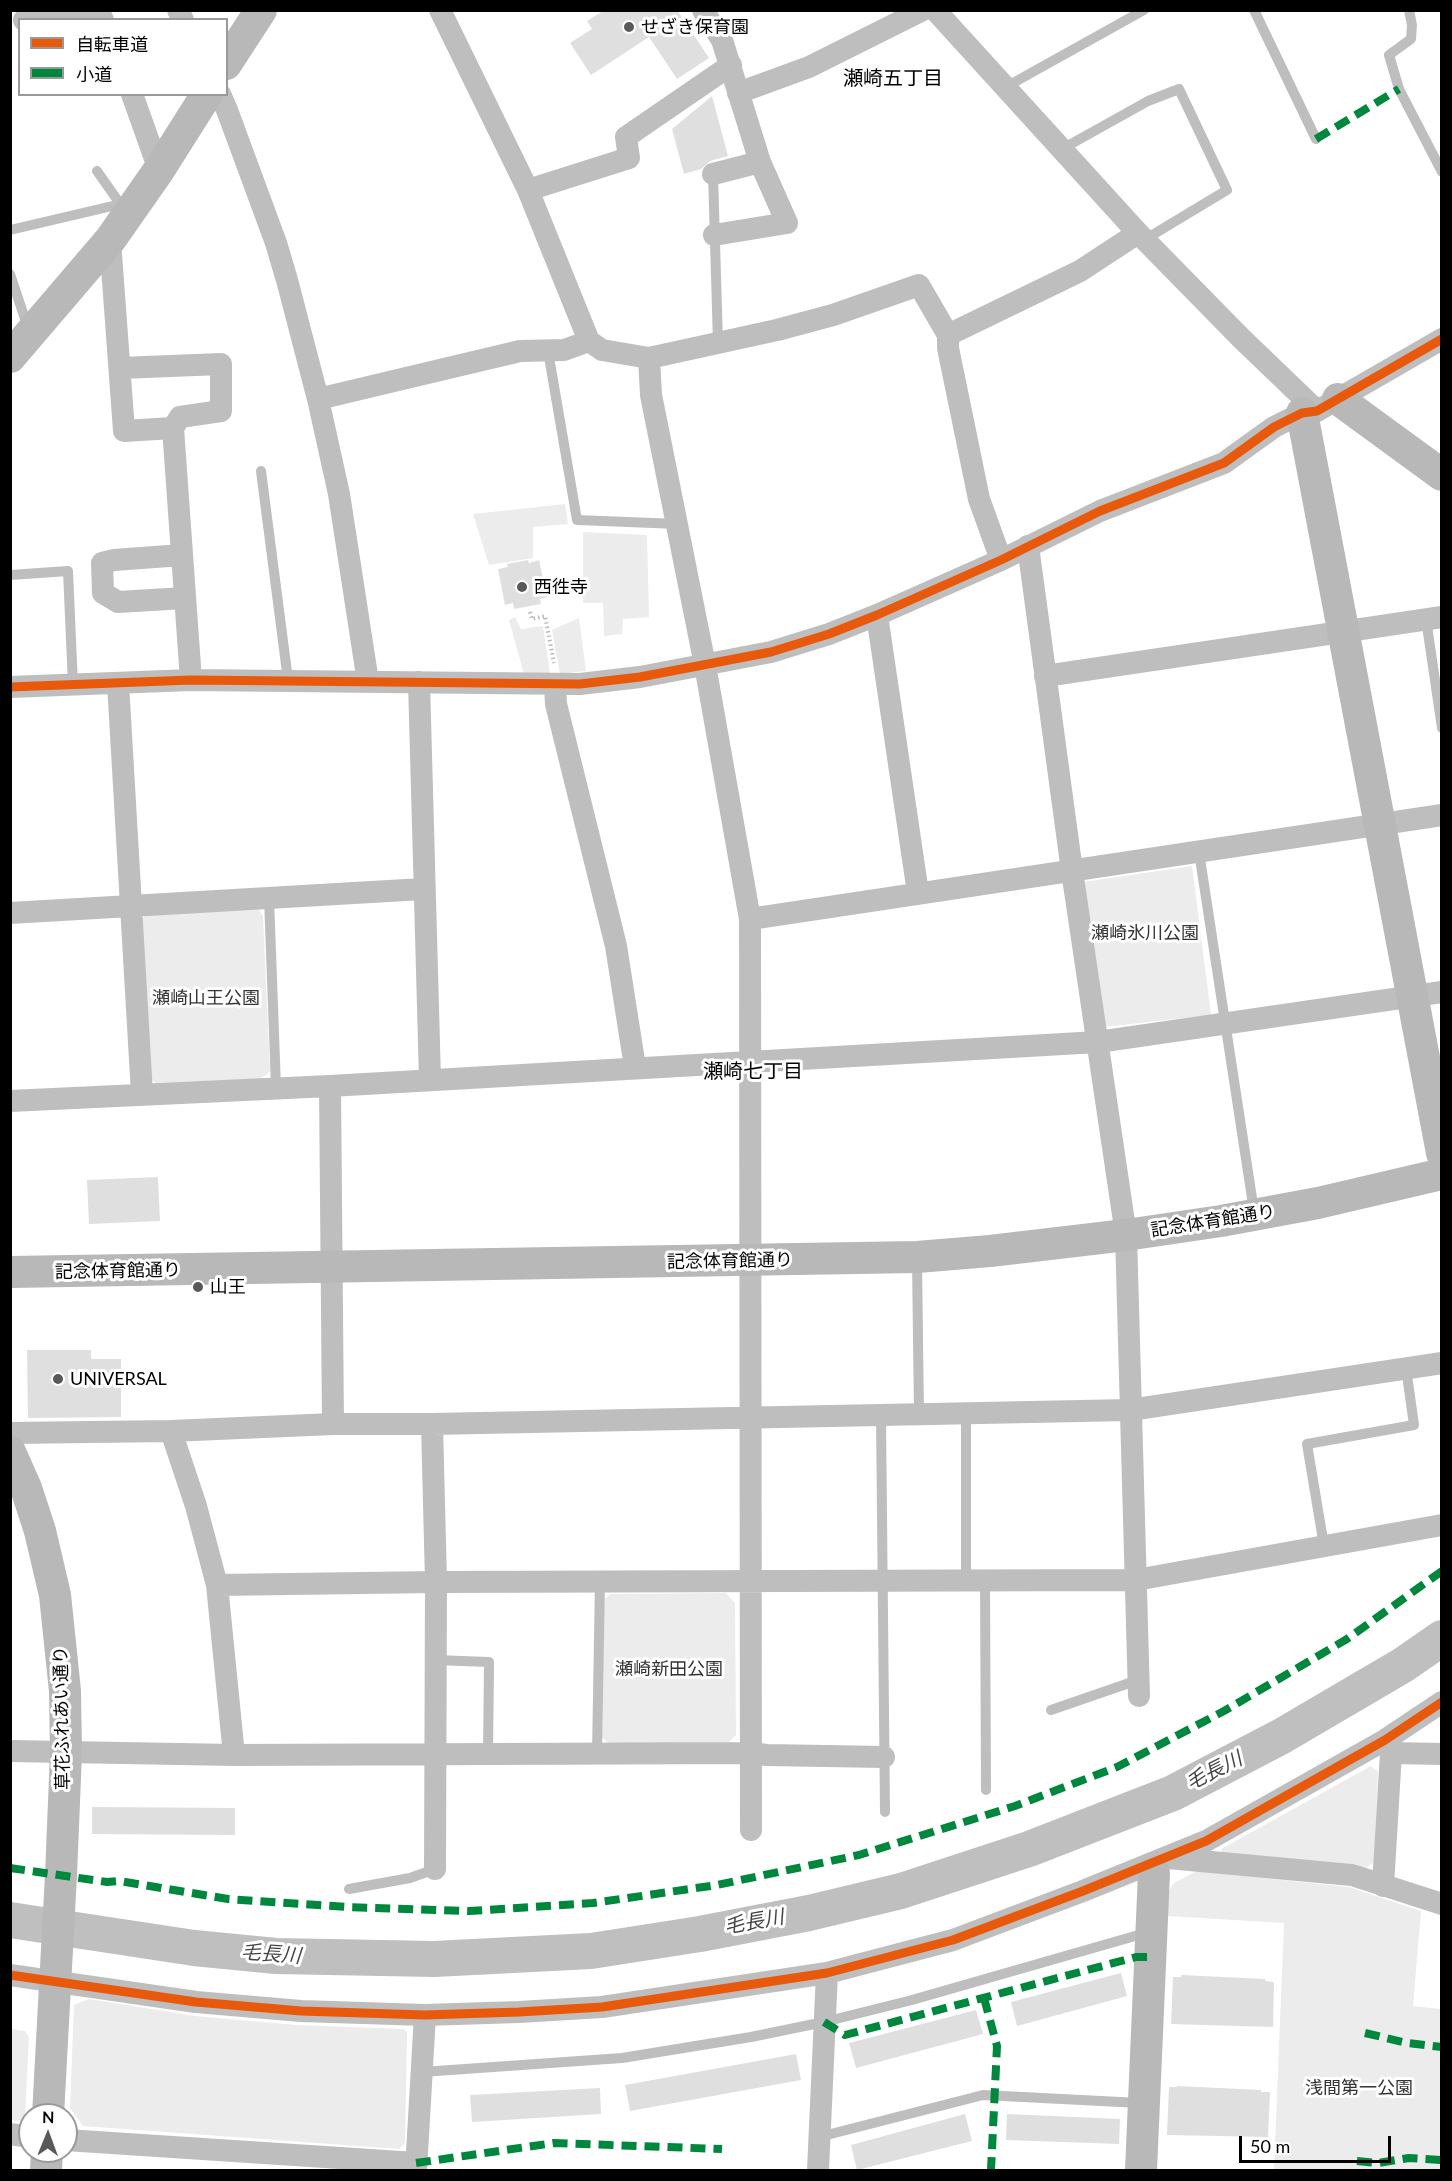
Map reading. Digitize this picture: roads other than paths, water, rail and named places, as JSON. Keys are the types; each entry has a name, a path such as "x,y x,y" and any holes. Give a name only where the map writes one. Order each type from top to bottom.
{"street":[{"path":"36,18 84,10"},
{"path":"228,61 261,10"},
{"path":"440,10 528,190 589,341 602,350 649,358 777,330 833,315 919,285 948,335 948,348 979,499 1001,560"},
{"path":"703,10 722,40 760,162 787,223 714,235"},
{"path":"738,93 809,67 923,10"},
{"path":"935,10 1141,237 1241,338 1319,407 1442,475"},
{"path":"528,190 629,158 626,137 731,65"},
{"path":"133,96 159,170"},
{"path":"10,357 110,240 124,209 159,170 206,96"},
{"path":"221,96 276,243 318,399 339,494 369,682"},
{"path":"713,174 760,162"},
{"path":"948,335 1080,271 1141,237"},
{"path":"110,240 124,431 173,428"},
{"path":"10,687 191,680 580,684 640,677 771,652 829,634 877,615 1001,560 1100,511 1224,463 1274,427 1319,407 1442,339"},
{"path":"318,399 520,351 564,350 589,341"},
{"path":"649,358 651,395 705,665 750,919 751,1830"},
{"path":"120,368 220,364 221,411 180,417 173,428 191,680"},
{"path":"1319,407 1342,631 1442,1153"},
{"path":"1028,546 1072,871 1126,1235 1138,1688"},
{"path":"182,555 102,563 103,593 118,602 185,598"},
{"path":"877,615 918,893"},
{"path":"1045,676 1434,618"},
{"path":"419,682 430,1079"},
{"path":"118,683 142,1094"},
{"path":"557,685 556,704 616,946 636,1067"},
{"path":"750,919 1442,815"},
{"path":"10,913 423,889"},
{"path":"10,1101 330,1086 1098,1042 1442,992"},
{"path":"330,1086 333,1424"},
{"name":"記念体育館通り","path":"10,1272 917,1257 1126,1235 1255,1215 1442,1174"},
{"path":"10,1433 171,1431 333,1424 919,1416 1130,1410 1442,1363"},
{"path":"432,1424 436,1582 435,1869"},
{"path":"171,1431 196,1506 218,1585 234,1755"},
{"name":"草花ふれあい通り","path":"10,1452 26,1488 40,1531 55,1595 65,1691 66,1753 61,1883 49,2103"},
{"path":"218,1585 600,1581 1136,1580 1442,1525"},
{"path":"10,1975 56,1976 196,2002 301,2011 424,2015 602,2007 827,1972 953,1940 1159,1864 1388,1747 1442,1702"},
{"path":"1388,1747 1442,1754"},
{"path":"1383,1886 1388,1747"},
{"path":"10,1751 234,1755 750,1753 884,1757"},
{"path":"1159,1864 1352,1875 1442,1904"},
{"path":"1141,2170 1152,1931 1159,1864"},
{"path":"818,2170 827,1972"},
{"path":"78,2141 416,2167 423,2072 424,2015"}],"lane":[{"path":"1004,88 1144,10"},
{"path":"1254,10 1316,139"},
{"path":"1409,10 1412,25 1411,39 1389,55 1399,89 1442,172"},
{"path":"1062,149 1148,101 1179,89 1227,190 1141,237"},
{"path":"10,230 124,209 97,171"},
{"path":"713,174 718,343"},
{"path":"10,274 25,319 36,328"},
{"path":"549,351 578,520 678,524"},
{"path":"261,471 288,680"},
{"path":"10,575 68,571 74,685"},
{"path":"1434,618 1442,728"},
{"path":"1199,852 1255,1215"},
{"path":"269,898 276,1087"},
{"path":"917,1257 919,1416"},
{"path":"1324,1546 1307,1444 1414,1425 1406,1368"},
{"path":"966,1415 986,1790"},
{"path":"881,1416 885,1812"},
{"path":"597,1753 600,1581"},
{"path":"435,1660 489,1662 488,1754"},
{"path":"1051,1710 1138,1688"},
{"path":"349,1889 410,1878 435,1869"},
{"path":"423,2072 622,2058 824,2022 912,2000 1152,1931"},
{"path":"819,2137 983,2095 1144,2103"}],"waterway":[{"name":"毛長川","path":"10,1920 194,1948 276,1956 434,1959 591,1951 700,1934 809,1913 901,1891 1029,1849 1173,1793 1282,1736 1403,1665 1442,1638"}],"place":[{"name":"せざき保育園","path":"629,27"},
{"name":"西徃寺","path":"522,587"},
{"name":"山王","path":"198,1287"},
{"name":"UNIVERSAL","path":"58,1379"}],"district":[{"name":"瀬崎五丁目","path":"893,79"},
{"name":"瀬崎七丁目","path":"753,1072"}],"park label":[{"name":"瀬崎氷川公園","path":"1145,933"},
{"name":"瀬崎山王公園","path":"206,998"},
{"name":"瀬崎新田公園","path":"669,1669"},
{"name":"浅間第一公園","path":"1359,2088"}]}
